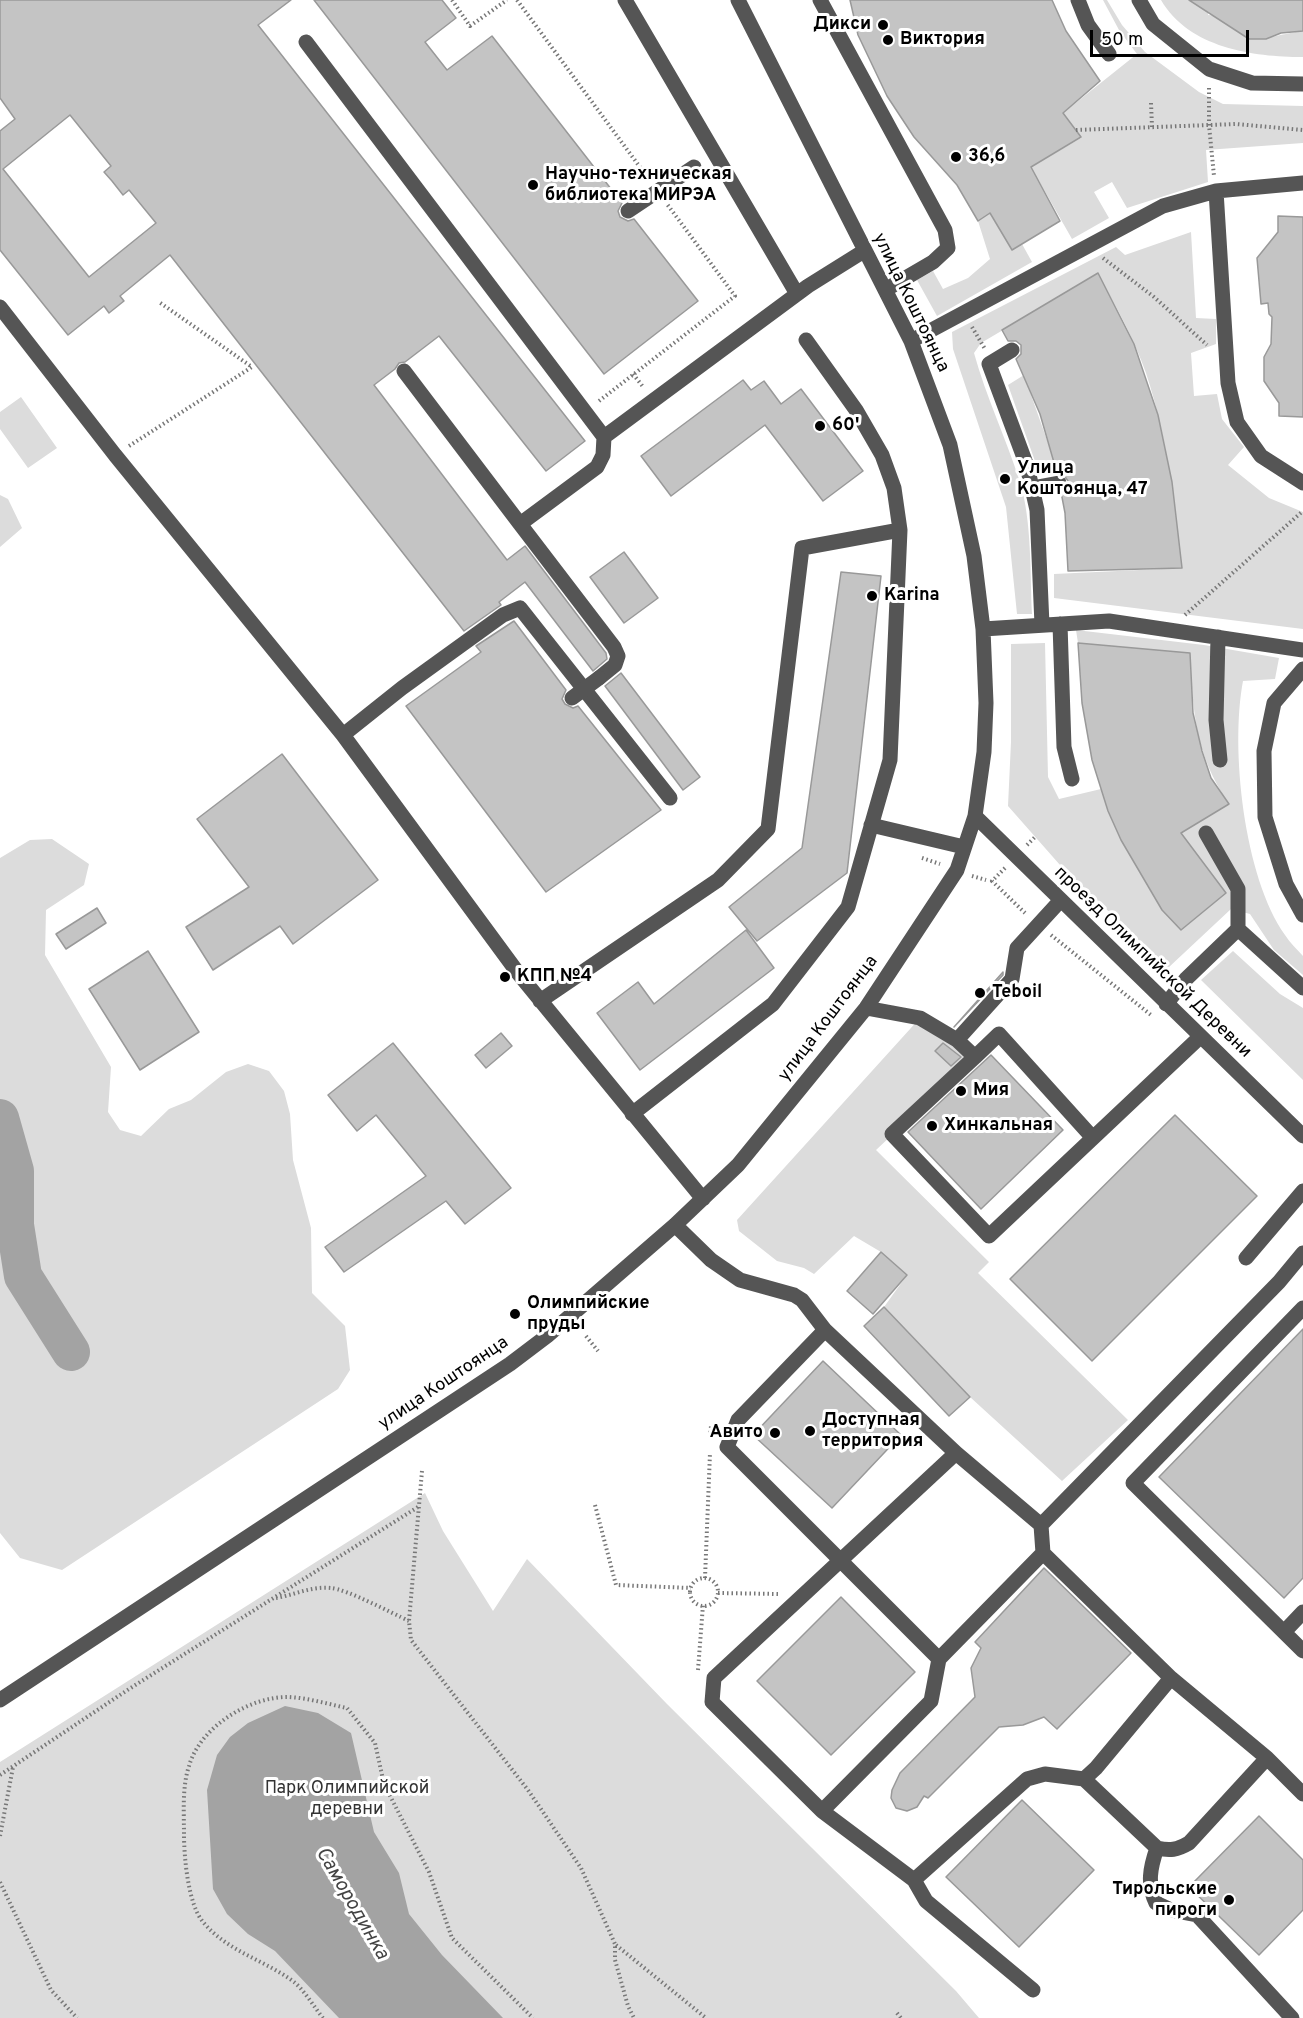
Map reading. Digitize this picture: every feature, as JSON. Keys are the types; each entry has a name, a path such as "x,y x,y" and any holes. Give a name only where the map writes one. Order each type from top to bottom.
{"street":[{"path":"625,0 797,294"},
{"name":"улица Коштоянца","path":"0,1700 510,1364 547,1336 675,1226 738,1165 866,1008 957,870 975,816 984,752 986,703 983,629 965,506 950,445 911,341 738,0"},
{"path":"820,0 945,230 948,248 933,262 885,290"},
{"path":"1078,0 1088,25 1109,54"},
{"path":"1139,0 1153,24 1209,69 1251,83 1303,84"},
{"path":"306,42 604,437 603,455 597,467 520,524"},
{"path":"628,211 714,153"},
{"path":"911,341 1163,206 1216,191 1303,183"},
{"path":"1216,191 1228,383 1237,422 1261,456 1303,483"},
{"path":"604,437 833,268 864,251"},
{"path":"0,307 115,455 343,735 540,1001 703,1199"},
{"path":"632,1114 773,1004 848,907 890,760 900,530 894,489 882,455 856,410 806,340"},
{"path":"1012,350 989,364 1027,466 1037,510 1042,625"},
{"path":"404,371 614,647 618,656 615,665 572,699"},
{"path":"1032,488 1059,483"},
{"path":"540,1001 718,880 768,829 802,548 900,530"},
{"path":"343,735 457,648 503,615 520,608 670,798"},
{"path":"983,629 1109,621 1303,650"},
{"path":"1060,624 1064,747 1072,779"},
{"path":"1218,637 1216,720 1220,760"},
{"path":"1303,669 1274,703 1264,751 1265,817 1286,884 1303,915"},
{"name":"проезд Олимпийской Деревни","path":"975,816 1303,1136"},
{"path":"871,825 964,847"},
{"path":"1166,1004 1186,979 1238,929 1238,889 1206,832"},
{"path":"957,1040 1012,979 1017,948 1060,901"},
{"path":"1238,929 1303,988"},
{"path":"866,1008 920,1018 957,1040 975,1057"},
{"path":"1093,1138 999,1034 892,1134 989,1236 1093,1138 1200,1037"},
{"path":"1246,1258 1303,1191"},
{"path":"675,1226 711,1260 740,1280 794,1295 802,1300 825,1330 956,1453 1041,1525 1043,1553 1171,1678 1267,1758 1303,1794"},
{"path":"1041,1525 1280,1282 1303,1253"},
{"path":"1303,1308 1133,1483 1303,1651"},
{"path":"825,1330 738,1420 728,1447 939,1659"},
{"path":"956,1453 714,1678 712,1702 822,1811 914,1880 927,1901 1033,1990"},
{"path":"822,1811 931,1701 939,1659 1043,1553"},
{"path":"1284,1632 1303,1612"},
{"path":"1084,1779 1096,1768 1171,1678"},
{"path":"914,1880 1027,1779 1045,1774 1084,1779 1157,1848 1179,1849 1189,1843 1267,1758"},
{"path":"1157,1848 1151,1866 1150,1890 1156,1903 1171,1910 1197,1915 1292,2018"}],"path":[{"path":"452,0 470,26 507,0"},
{"path":"1209,69 1209,125 1216,191"},
{"path":"1151,103 1152,127"},
{"path":"1076,130 1209,125 1303,130"},
{"path":"1088,247 1154,297 1193,334 1226,360"},
{"path":"115,455 252,367 159,302"},
{"path":"970,323 986,350"},
{"path":"1169,630 1303,511"},
{"path":"992,881 1037,924 1154,1018"},
{"path":"586,1336 598,1351"},
{"path":"705,1578 711,1426"},
{"path":"422,1471 409,1621 411,1640 528,1790 581,1868 615,1944 615,1960 628,2006 634,2018"},
{"path":"596,1505 616,1585 691,1588"},
{"path":"0,1775 272,1598 418,1507"},
{"path":"705,1578 713,1581 718,1593 715,1601 703,1605 692,1598 691,1588 696,1581 705,1578"},
{"path":"272,1598 290,1596 306,1589 332,1588 409,1621"},
{"path":"718,1593 803,1595"},
{"path":"703,1605 698,1671 714,1678"},
{"path":"323,2018 296,1983 238,1953 202,1922 195,1905 184,1856 184,1806 189,1763 198,1748 224,1719 264,1700 289,1697 347,1708 375,1743 384,1784 429,1872 452,1938 533,2018"},
{"path":"0,1836 14,1766"},
{"path":"0,1882 51,1990 77,2018"},
{"path":"615,1944 706,2018"},
{"path":"897,2013 901,2018"}],"green space":[{"path":"1103,0 1107,0 1122,25 1145,52 1199,92 1223,104 1303,106 1303,143 1206,150 1208,182 1127,208 1112,182 1094,192 1109,218 1072,239 1031,167 1081,138 1063,113 1137,54 1119,30"},
{"path":"1161,0 1208,0 1208,15 1220,18 1252,39 1303,31 1303,57 1243,52 1205,39 1188,29 1173,16"},
{"path":"990,213 1011,249 1022,244 1032,262 937,316 917,280 933,271 943,289 968,278 990,259 978,221"},
{"path":"1191,232 1196,318 1216,319 1216,344 1191,353 1194,396 1217,394 1222,419 1244,447 1228,465 1269,498 1303,512 1303,629 1054,598 1054,574 1182,568 1160,421 1136,348 1098,274 981,343 974,353 1020,482 1027,513 1032,614 1017,614 1006,507 953,349 952,332 1116,247 1125,255"},
{"path":"1024,375 1054,460 1036,464 1008,385"},
{"path":"21,397 57,448 28,468 0,429 0,412"},
{"path":"0,495 8,499 22,528 0,547"},
{"path":"1076,630 1204,645 1279,658 1275,679 1243,681 1239,709 1240,776 1250,847 1259,880 1271,910 1285,935 1303,956 1303,975 1274,950 1250,914 1231,909 1168,968 1060,865 1008,806 1011,742 1011,644 1045,643 1048,777 1059,799 1101,789 1225,893 1181,833 1229,804 1209,768 1198,732 1190,654 1078,643"},
{"path":"52,839 89,864 84,885 46,910 45,955 111,1067 108,1112 120,1130 141,1136 169,1109 191,1100 226,1072 248,1064 269,1071 284,1091 290,1114 293,1160 311,1228 312,1293 345,1326 350,1370 338,1389 62,1570 20,1558 0,1533 0,858 30,840"},
{"path":"1233,951 1280,994 1303,1008 1303,1080 1201,980"},
{"path":"920,1018 975,1057 876,1150 989,1262 978,1273 1128,1420 1062,1481 970,1397 884,1307 907,1275 881,1252 854,1236 814,1274 804,1268 777,1261 739,1231 737,1220"},
{"name":"Парк Олимпийской деревни","path":"425,1493 443,1531 493,1611 527,1559 667,1704 956,1991 979,2018 0,2018 0,1762"}],"water":[{"path":"285,1706 318,1713 351,1733 374,1832 399,1873 409,1914 442,1955 503,2018 339,2018 275,1951 248,1934 227,1914 213,1889 207,1790 217,1755 230,1737 248,1723"}],"building":[{"path":"0,0 291,0 258,25 585,441 546,471 439,336 405,362 399,363 395,369 374,385 507,560 525,546 606,653 607,659 593,671 525,582 499,602 501,605 464,631 170,255 120,296 124,301 109,313 104,306 68,335 0,250 0,131 15,119 0,98","holes":["70,115 111,166 104,172 123,195 129,190 156,223 89,277 3,169"]},
{"name":"Научно-техническая библиотека МИРЭА","path":"314,0 442,0 456,18 425,42 447,70 492,36 622,203 618,211 620,217 628,221 634,219 698,301 604,374"},
{"path":"850,0 1052,0 1066,31 1100,81 1063,113 1081,137 1031,167 1060,221 1012,250 990,213 978,221 957,185 914,137 887,96 858,35"},
{"path":"1189,0 1303,0 1303,31 1281,33 1266,39 1249,39"},
{"path":"1278,216 1303,217 1303,417 1279,416 1279,403 1264,381 1264,357 1271,344 1272,317 1269,314 1268,303 1261,304 1257,258 1278,232"},
{"path":"1098,273 1134,344 1158,415 1172,482 1182,568 1068,571 1065,513 1061,492 1068,487 1068,481 1063,474 1057,473 1040,414 1016,359 1021,354 1021,345 1016,341 1008,341 1002,330"},
{"path":"743,380 751,390 764,381 781,404 801,389 863,471 823,501 765,425 671,496 641,456"},
{"path":"624,552 658,598 624,623 590,577"},
{"path":"841,572 881,576 847,873 757,941 729,907 802,848"},
{"path":"514,621 566,690 562,699 565,704 573,708 578,706 661,810 546,892 406,706 481,652 476,646"},
{"path":"1078,643 1190,653 1193,713 1202,751 1211,778 1229,804 1181,833 1226,893 1181,930 1162,910 1121,840 1108,811 1092,760 1082,703"},
{"path":"621,673 700,777 683,790 605,686"},
{"path":"282,754 378,880 293,944 280,926 213,970 186,927 249,887 197,819"},
{"path":"97,908 106,923 66,949 56,934"},
{"path":"746,930 774,968 640,1070 597,1013 638,982 654,1004"},
{"path":"148,951 199,1032 140,1070 89,989"},
{"path":"1003,972 1003,975 954,1027"},
{"path":"501,1033 512,1046 486,1068 475,1055"},
{"path":"393,1043 511,1188 465,1224 446,1201 344,1272 325,1247 426,1176 376,1115 357,1131 328,1095"},
{"path":"943,1043 961,1057 951,1066 935,1051"},
{"path":"991,1055 1063,1130 981,1209 908,1132"},
{"path":"1175,1115 1257,1196 1092,1361 1010,1279"},
{"path":"881,1252 907,1275 873,1314 847,1291"},
{"path":"884,1307 970,1397 949,1416 864,1326"},
{"path":"1303,1329 1303,1578 1284,1598 1159,1477"},
{"path":"823,1361 901,1435 832,1508 753,1435"},
{"path":"1044,1568 1131,1653 1057,1729 1044,1717 1023,1725 999,1727 928,1798 924,1796 917,1807 907,1811 896,1808 891,1798 900,1773 975,1697 971,1668 981,1648 975,1642"},
{"path":"841,1597 915,1672 831,1755 757,1681"},
{"path":"1022,1800 1094,1870 1019,1947 946,1877"},
{"path":"1259,1816 1303,1860 1303,1910 1259,1955 1189,1887"}],"waterway":[{"name":"Самородинка","path":"0,1118 15,1171 15,1225 23,1276 71,1352"}],"place":[{"name":"Дикси","path":"883,25"},
{"name":"Виктория","path":"888,40"},
{"name":"36,6","path":"956,157"},
{"name":"Научно-техническая библиотека МИРЭА","path":"533,185"},
{"name":"60'","path":"820,426"},
{"name":"Улица Коштоянца, 47","path":"1005,479"},
{"name":"Karina","path":"872,596"},
{"name":"КПП №4","path":"505,977"},
{"name":"Teboil","path":"980,993"},
{"name":"Мия","path":"961,1091"},
{"name":"Хинкальная","path":"932,1126"},
{"name":"Олимпийские пруды","path":"515,1314"},
{"name":"Доступная территория","path":"810,1431"},
{"name":"Авито","path":"775,1433"},
{"name":"Тирольские пироги","path":"1229,1900"}]}
